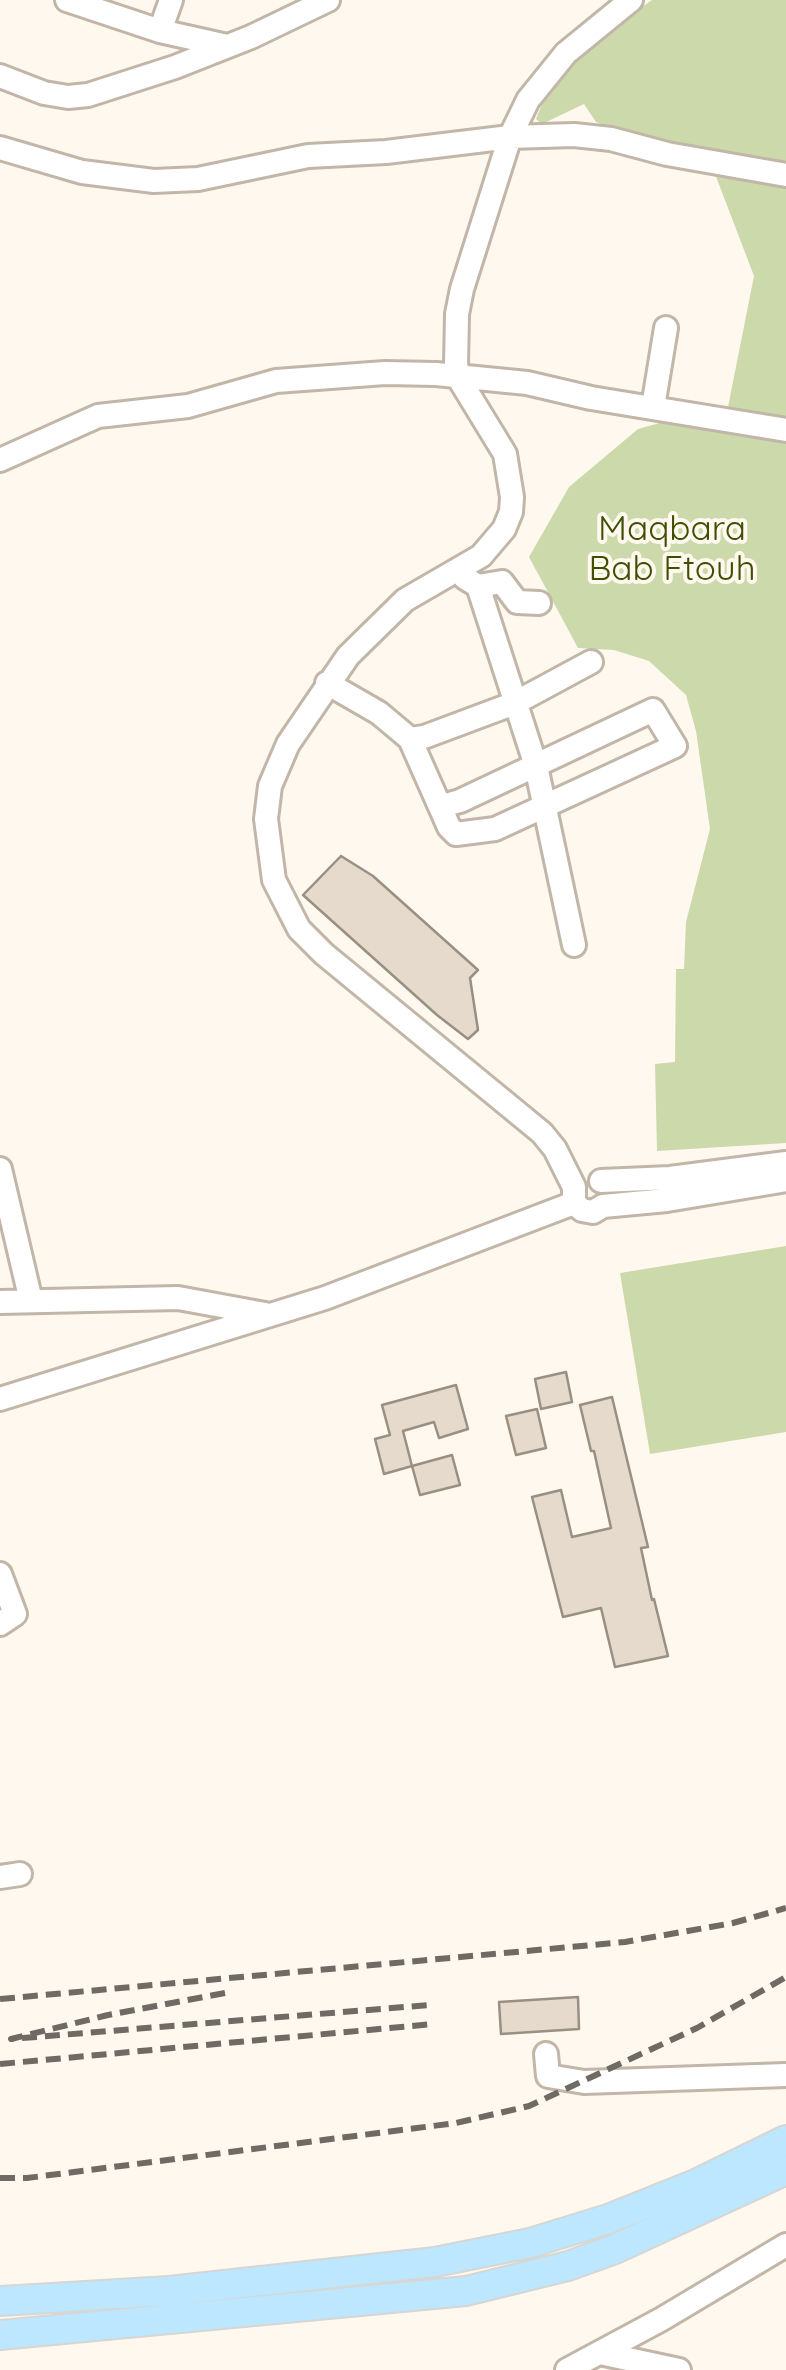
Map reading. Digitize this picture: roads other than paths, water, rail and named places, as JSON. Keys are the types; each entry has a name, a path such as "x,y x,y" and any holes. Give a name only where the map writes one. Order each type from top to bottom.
{"main road":[{"path":"0,2301 169,2291 436,2262 530,2244 698,2184 786,2140"},
{"path":"0,2335 466,2291 568,2266 615,2249 786,2170"}],"street":[{"path":"67,0 160,31 227,46"},
{"path":"160,31 171,0"},
{"path":"0,76 44,93 75,97 125,84 227,46 328,0"},
{"path":"631,0 549,70 528,100 510,137 462,289 455,354 459,377 504,454 511,512 495,543 481,556 406,600 361,642 327,682 288,744 270,786 268,856 281,898 299,929 542,1134 586,1187 608,1193 603,1206 667,1200 786,1180"},
{"path":"0,148 82,172 154,181 217,176 308,156 386,152 510,137 601,138 786,175"},
{"path":"652,408 666,328"},
{"path":"0,460 91,417 188,406 276,381 386,372 527,383 786,430"},
{"path":"454,572 478,586 502,582 516,602 539,604"},
{"path":"478,586 536,766 574,945"},
{"path":"410,739 516,702 591,662"},
{"path":"327,682 380,713 410,739 449,827 456,834 494,828 675,746 653,710 442,806"},
{"path":"0,1399 111,1368 325,1298 586,1187 786,1163"},
{"path":"0,1168 31,1302"},
{"path":"0,1302 178,1298 270,1315"},
{"path":"0,1574 15,1614 0,1624"},
{"path":"546,2054 548,2076 584,2082 786,2075"},
{"path":"567,2370 786,2245"},
{"path":"600,2354 680,2370"}],"railway":[{"path":"0,1999 625,1942 733,1923 786,1908"},
{"path":"0,2178 27,2178 456,2123 529,2106 697,2028 786,1977"},
{"path":"225,1993 108,2015 11,2039 429,2005"},
{"path":"0,2064 433,2024"}],"park label":[{"name":"Maqbara Bab Ftouh","path":"672,549"}]}
